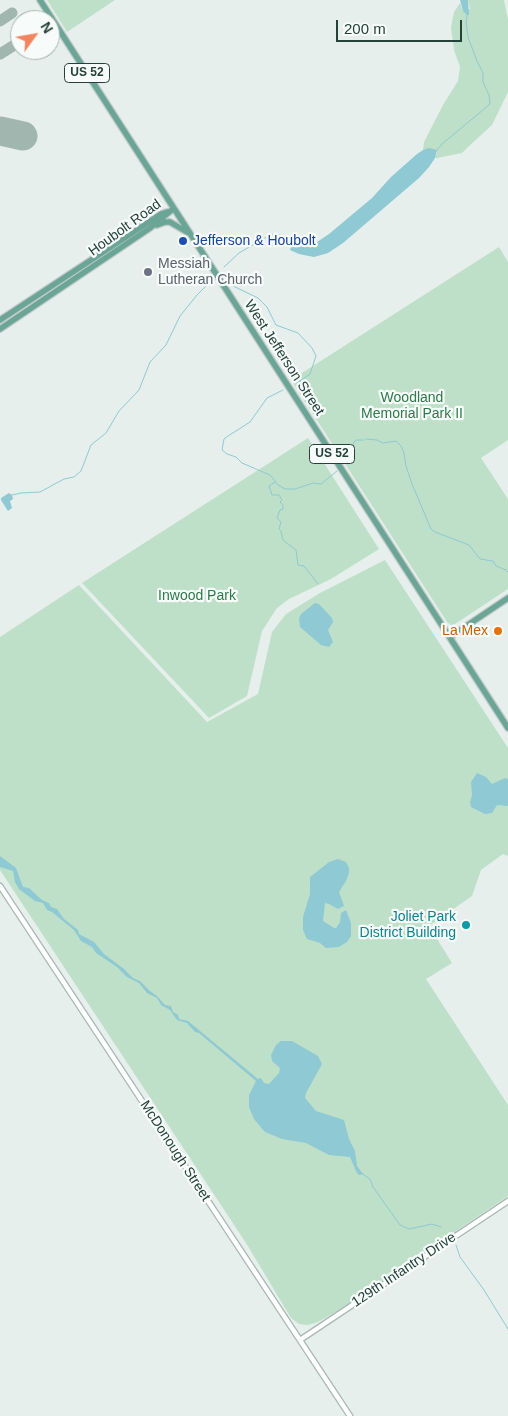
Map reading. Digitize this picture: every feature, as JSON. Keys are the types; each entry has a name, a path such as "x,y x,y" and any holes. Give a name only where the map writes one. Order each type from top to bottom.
{"main road":[{"name":"West Jefferson Street","path":"40,0 508,728"},
{"name":"Houbolt Road","path":"0,329 150,228 173,209"},
{"name":"Houbolt Road","path":"0,320 161,214 173,209"},
{"path":"150,228 170,222 189,233"},
{"path":"450,637 508,598"}],"street":[{"name":"McDonough Street","path":"0,886 350,1416"},
{"name":"129th Infantry Drive","path":"300,1340 508,1201"}],"green space":[{"path":"47,0 115,0 67,32 60,21 60,10 53,10"},
{"path":"468,0 504,0 508,19 508,92 492,125 462,153 435,158 437,152 423,150 424,142 458,81 460,67 454,50 451,27 454,12 460,3 463,11 470,9"},
{"name":"Woodland Memorial Park II","path":"499,247 508,262 508,440 481,458 508,499 508,589 451,625 447,622 291,380"},
{"name":"Inwood Park","path":"308,438 379,549 331,579 289,599 277,608 262,631 247,696 209,718 82,583"},
{"path":"385,560 508,748 508,856 503,854 481,870 472,896 429,926 452,963 426,979 508,1105 508,1196 337,1311 318,1322 308,1325 299,1324 291,1318 246,1243 0,870 0,637 79,585 207,722 258,694 272,632 286,614 320,593"}],"water":[{"path":"460,0 468,0 469,15 463,11"},
{"path":"429,148 437,150 435,158 429,167 419,178 343,243 328,253 314,257 290,250 292,243 311,246 329,234 372,198 391,177 417,154"},
{"path":"9,493 13,499 10,501 12,508 8,511 1,498"},
{"path":"315,603 319,604 332,618 333,622 328,630 333,642 329,647 321,645 300,627 299,619 301,614"},
{"path":"477,773 486,777 492,784 505,778 508,779 508,806 497,805 492,813 485,814 471,807 471,782"},
{"path":"0,856 16,868 23,887 29,888 42,900 49,903 51,907 57,909 64,919 78,930 79,934 94,942 104,954 133,978 140,981 165,1005 171,1006 179,1019 188,1021 258,1079 261,1078 264,1083 269,1084 279,1073 280,1068 272,1061 271,1055 276,1045 281,1041 292,1041 318,1056 322,1064 305,1098 316,1111 344,1120 349,1139 355,1151 357,1166 363,1174 359,1175 357,1173 350,1157 329,1155 306,1143 282,1139 265,1132 254,1119 249,1107 249,1095 256,1081 199,1033 195,1032 187,1023 177,1020 170,1010 161,1005 157,998 147,993 139,983 127,977 117,967 96,953 92,947 81,941 74,930 47,910 43,903 35,901 19,889 15,882 13,871 0,867"},
{"path":"338,859 346,862 349,868 346,881 339,892 344,906 338,909 325,903 323,921 336,928 340,922 341,913 346,910 351,923 351,936 347,942 339,947 326,948 320,943 307,939 303,930 303,917 310,894 310,877 329,862"}],"waterway":[{"path":"437,150 490,103 489,95 483,82 483,73 468,37 467,15"},
{"path":"224,267 239,253 270,235 284,236 292,243"},
{"path":"12,495 40,492 64,479 74,477 81,471 91,445 106,433 119,411 139,390 150,362 166,345 180,316 212,280"},
{"path":"233,286 258,298 267,307 276,325 298,333 312,348 316,356 310,374 297,383"},
{"path":"283,390 267,398 250,422 224,439 222,450 236,457 242,463 270,475 278,485 285,489 295,489 313,483 321,484 337,471"},
{"path":"366,439 377,440 383,443 396,441 401,446 412,484 431,529 469,545 480,559 493,561 496,566 508,572"},
{"path":"349,464 354,461 351,452 354,442 356,440 364,440"},
{"path":"275,482 269,486 272,495 279,495 282,500 280,502 283,505 283,509 280,510 277,518 281,522 279,529 283,540 296,550 298,565 304,566 318,584"},
{"path":"361,1173 370,1179 373,1187 400,1225 409,1229 432,1224 441,1227"},
{"path":"456,1245 460,1257 484,1290 508,1329"}],"taxiway":[{"path":"0,21 10,14"},
{"path":"0,54 10,48"}],"runway":[{"path":"0,131 23,136"}],"place":[{"name":"Jefferson & Houbolt","path":"183,241"},
{"name":"Messiah Lutheran Church","path":"148,272"},
{"name":"La Mex","path":"498,631"},
{"name":"Joliet Park District Building","path":"466,925"}]}
